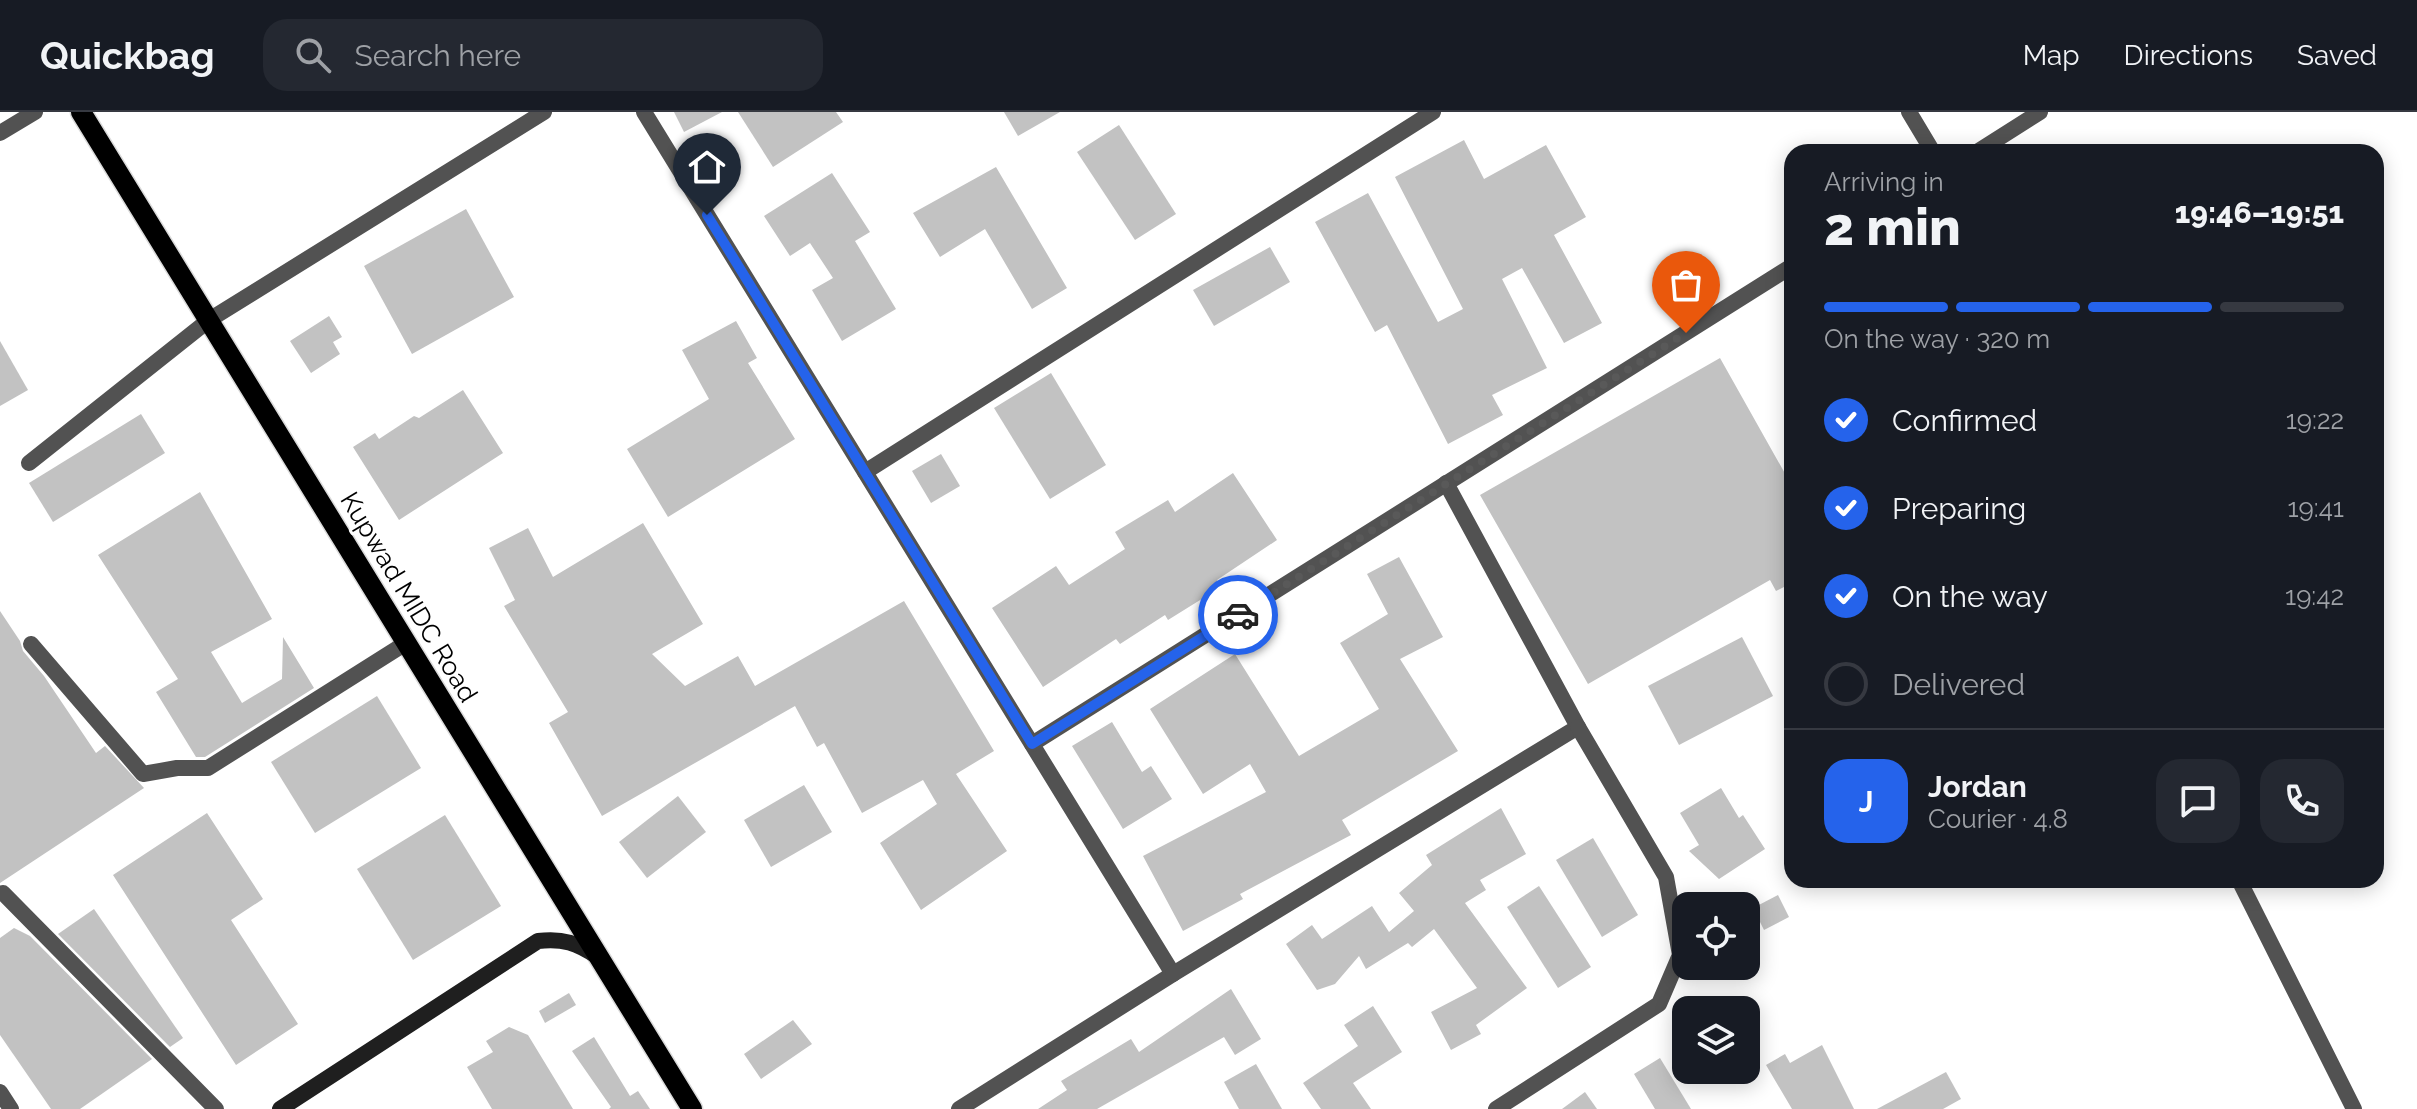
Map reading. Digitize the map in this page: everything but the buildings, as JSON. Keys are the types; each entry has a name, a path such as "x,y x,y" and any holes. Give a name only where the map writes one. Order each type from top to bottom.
{"main road":[{"name":"Kupwad MIDC Road","path":"81,112 692,1109"},
{"path":"280,1109 538,941 558,938 577,943 599,958"}],"street":[{"path":"0,133 35,112"},
{"path":"29,463 209,320 544,112"},
{"path":"644,112 1173,974"},
{"path":"865,472 1433,112"},
{"path":"1909,112 1928,144"},
{"path":"1990,144 2040,112"},
{"path":"1032,744 1784,271"},
{"path":"1446,483 1578,727 1666,877 1680,955 1659,1004 1496,1109"},
{"path":"31,644 143,774 177,768 208,768 406,643"},
{"path":"959,1109 1173,974 1578,727"},
{"path":"2243,888 2354,1109"},
{"path":"3,893 216,1109"},
{"path":"0,1092 11,1109"}],"way so far":[{"path":"1238,615 1686,333"}],"route":[{"path":"707,215 1032,744 1238,615"}]}
